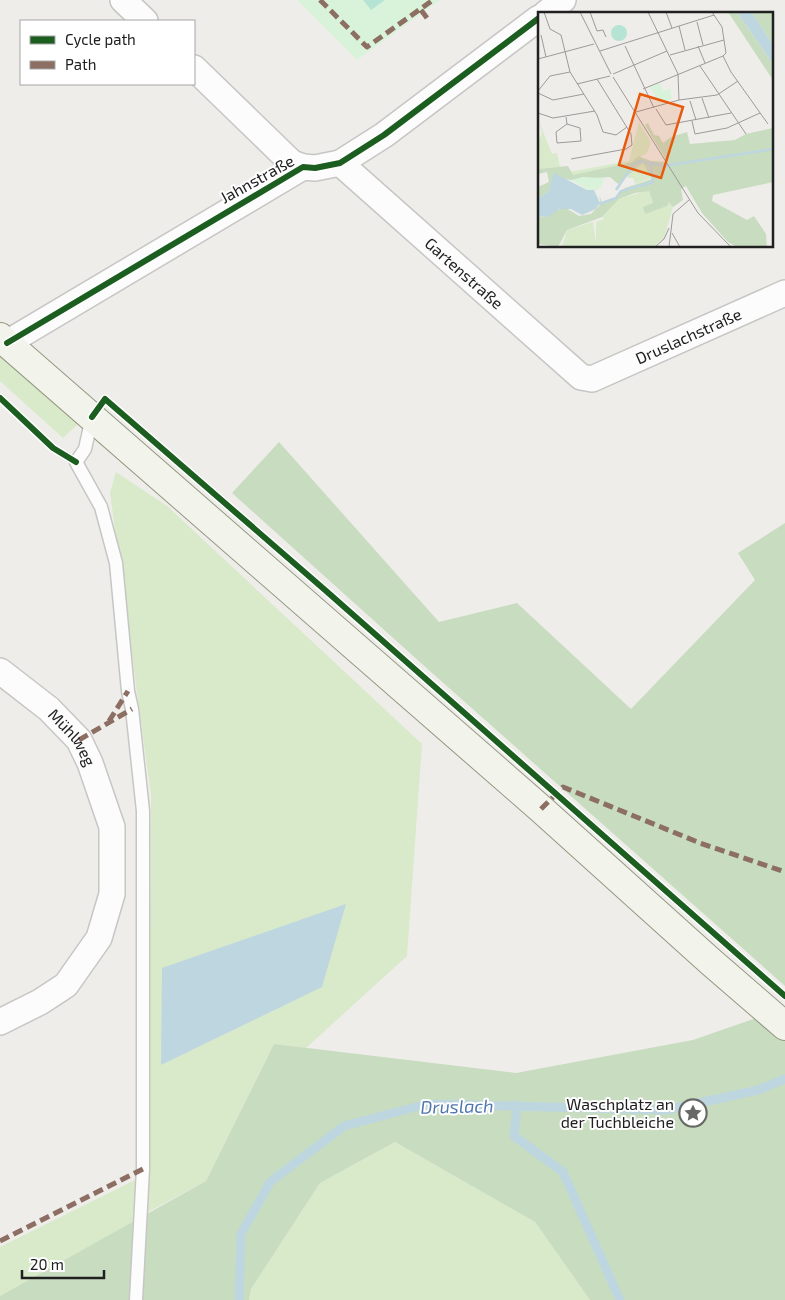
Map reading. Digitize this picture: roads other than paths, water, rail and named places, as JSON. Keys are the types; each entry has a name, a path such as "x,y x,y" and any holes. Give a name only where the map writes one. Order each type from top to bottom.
{"main road":[{"path":"3,340 534,803 785,1026"}],"street":[{"path":"123,0 144,20"},
{"path":"547,12 563,0"},
{"name":"Jahnstraße","path":"3,340 303,167 315,168 340,163 384,135 538,19"},
{"path":"195,69 292,163 303,167"},
{"name":"Gartenstraße","path":"340,163 581,377 592,379"},
{"name":"Druslachstraße","path":"592,379 785,293"},
{"name":"Mühlweg","path":"0,671 49,709 79,740 90,763 112,827 112,894 99,938 66,985 40,1002 0,1022"}],"lane":[{"path":"92,417 85,449 76,462 101,507 116,563 128,691 132,709 144,811 142,1182 136,1300"}],"water":[{"path":"346,904 322,987 161,1065 162,968"}],"waterway":[{"name":"Druslach","path":"239,1300 241,1234 270,1182 344,1126 427,1104 667,1110 758,1090 785,1079"},
{"path":"517,1105 514,1136 563,1172 620,1300"}],"place":[{"name":"Waschplatz an der Tuchbleiche","path":"693,1113"}]}
